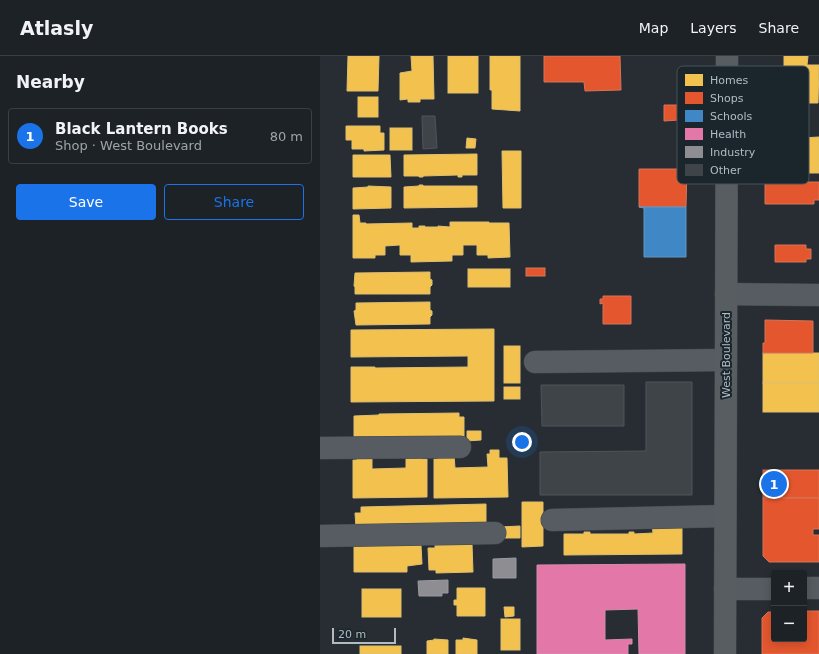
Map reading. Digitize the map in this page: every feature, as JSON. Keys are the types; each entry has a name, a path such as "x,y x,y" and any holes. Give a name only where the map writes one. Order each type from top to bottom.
{"main road":[{"name":"West Boulevard","path":"727,56 727,66"},
{"name":"West Boulevard","path":"725,654 726,184"}],"street":[{"path":"726,294 819,294"},
{"path":"535,362 726,360"},
{"path":"320,448 460,448"},
{"path":"552,520 725,516"},
{"path":"320,536 495,533"},
{"path":"725,589 771,588"},
{"path":"807,588 819,588"}],"building: Homes":[{"path":"348,56 379,56 378,91 347,91"},
{"path":"411,56 433,56 434,99 420,99 420,102 408,102 408,99 400,100 400,73 412,71"},
{"path":"448,56 478,56 478,93 448,93"},
{"path":"490,56 520,56 520,111 492,109 492,90 490,90"},
{"path":"784,56 808,56 807,65 819,65 818,103 809,103 809,66 784,66"},
{"path":"358,97 378,97 378,117 358,117"},
{"path":"346,126 380,126 380,133 384,133 384,150 364,151 364,149 352,149 352,140 346,140"},
{"path":"390,128 412,128 412,150 390,150"},
{"path":"819,137 819,173 809,173 809,138"},
{"path":"467,138 476,139 475,148 466,148"},
{"path":"502,151 521,151 521,208 503,208"},
{"path":"477,154 477,175 462,175 462,177 458,177 458,175 423,177 404,176 404,155"},
{"path":"353,155 390,155 391,177 353,177"},
{"path":"419,185 477,186 477,207 404,208 404,187"},
{"path":"368,186 391,187 391,208 353,209 353,188"},
{"path":"353,215 359,215 360,223 412,223 412,228 419,228 419,226 450,227 450,222 509,223 510,257 488,258 488,255 477,255 477,245 463,245 463,255 452,255 452,261 411,262 411,255 400,255 400,245 385,246 385,255 375,255 375,258 353,258"},
{"path":"468,269 510,269 510,287 468,287"},
{"path":"430,272 432,285 430,287 430,294 355,294 355,273"},
{"path":"430,302 430,310 432,311 432,315 430,317 430,324 356,325 354,311 356,310 356,303"},
{"path":"494,329 494,401 351,402 351,367 468,367 468,356 351,357 351,330"},
{"path":"504,346 520,346 520,383 504,383"},
{"path":"763,353 819,353 819,383 763,383"},
{"path":"763,383 819,383 819,412 763,412"},
{"path":"504,387 520,387 520,399 504,399"},
{"path":"459,413 459,417 464,417 464,441 354,440 354,416 379,414"},
{"path":"467,431 481,431 481,440 467,441"},
{"path":"490,450 499,450 499,458 507,458 508,497 434,498 434,459 438,459 438,455 454,455 455,468 488,467 487,454 490,454"},
{"path":"406,454 422,454 422,459 427,459 427,497 353,498 353,460 357,460 357,455 372,455 372,469 406,468"},
{"path":"522,502 543,502 543,546 522,547"},
{"path":"486,504 486,528 356,528 355,513 361,513 361,507"},
{"path":"652,524 682,524 682,554 564,555 564,534 584,534 584,532 590,532 590,534 629,534 629,532 634,532 634,534 653,533"},
{"path":"520,526 520,538 500,538 500,527"},
{"path":"354,544 421,545 422,564 407,566 407,572 354,572"},
{"path":"472,544 473,572 436,573 436,570 429,570 428,548 435,548 435,545"},
{"path":"457,588 485,588 485,616 457,616 457,605 454,605 454,600 457,600"},
{"path":"362,589 401,589 401,617 362,617"},
{"path":"504,607 514,607 514,616 505,617"},
{"path":"501,619 520,619 520,650 501,650"},
{"path":"463,638 477,640 477,654 456,654 456,640 463,640"},
{"path":"434,639 448,640 448,654 427,654 427,641"},
{"path":"360,646 401,646 401,654 360,654"}],"building: Shops":[{"path":"544,56 620,56 621,90 585,91 584,82 544,82"},
{"path":"664,105 677,105 677,120 664,121"},
{"path":"639,169 677,169 677,184 687,184 686,207 639,207"},
{"path":"809,182 819,182 819,200 814,200 814,204 765,204 765,184 809,184"},
{"path":"775,245 806,245 806,249 811,249 811,259 806,259 806,262 775,262"},
{"path":"526,268 545,268 545,276 526,276"},
{"path":"603,296 631,296 631,324 603,324 603,303 600,304 600,299 603,299"},
{"path":"765,320 813,321 813,353 763,353 763,343 765,343"},
{"path":"763,470 819,470 819,498 763,498"},
{"path":"763,498 819,498 819,529 813,529 813,535 819,535 819,562 769,562 763,556"},
{"path":"807,611 819,611 819,654 762,654 762,618 768,612 771,612 771,642 807,642"}],"building: Schools":[{"path":"639,207 686,207 686,257 644,257 644,208"}],"building: Health":[{"path":"685,564 685,654 639,654 638,609 605,610 605,640 632,639 632,644 628,644 628,654 537,654 537,565"}],"building: Industry":[{"path":"516,558 516,578 493,578 493,559"},
{"path":"448,580 448,593 442,593 442,596 419,596 418,581"}],"building: Other":[{"path":"422,116 435,116 437,148 423,149"},
{"path":"646,382 692,382 692,495 540,495 540,452 646,451"},
{"path":"541,385 624,385 624,426 542,426"}],"place":[{"name":"Black Lantern Books","path":"774,484"}]}
